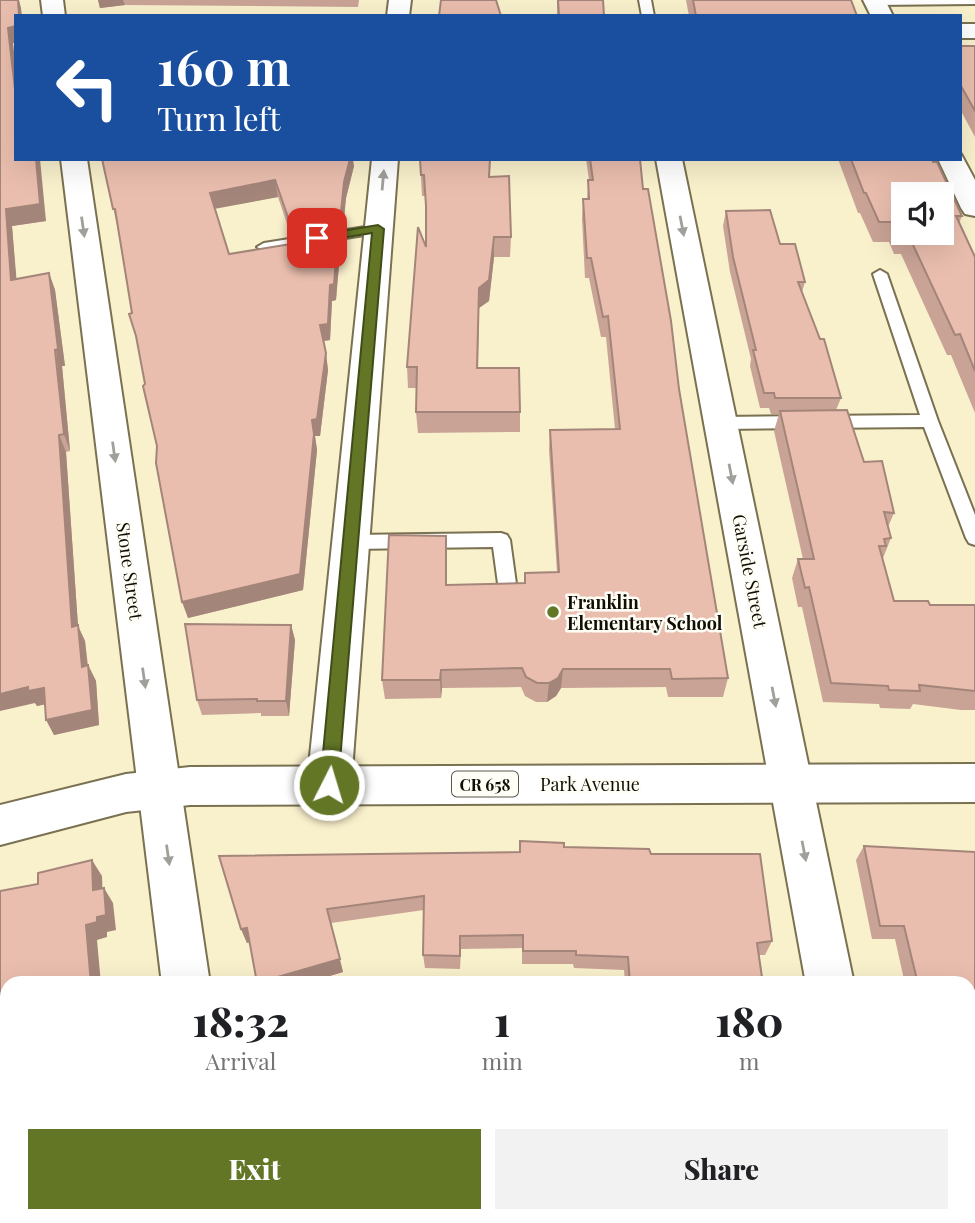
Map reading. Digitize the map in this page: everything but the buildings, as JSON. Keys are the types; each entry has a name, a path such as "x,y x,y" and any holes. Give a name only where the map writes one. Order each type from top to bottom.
{"street":[{"name":"Stone Street","path":"74,161 185,976"},
{"path":"329,785 385,161"},
{"name":"Garside Street","path":"669,161 828,976"},
{"path":"952,161 975,208"},
{"name":"Park Avenue","path":"0,825 159,787 975,783"}],"lane":[{"path":"877,6 975,1"},
{"path":"264,247 378,229"},
{"path":"880,274 930,421 975,538"},
{"path":"721,423 930,421"},
{"path":"351,542 501,540 508,591"}],"place":[{"name":"Franklin Elementary School","path":"553,612"}],"route":[{"path":"317,238 378,229 329,785"}]}
